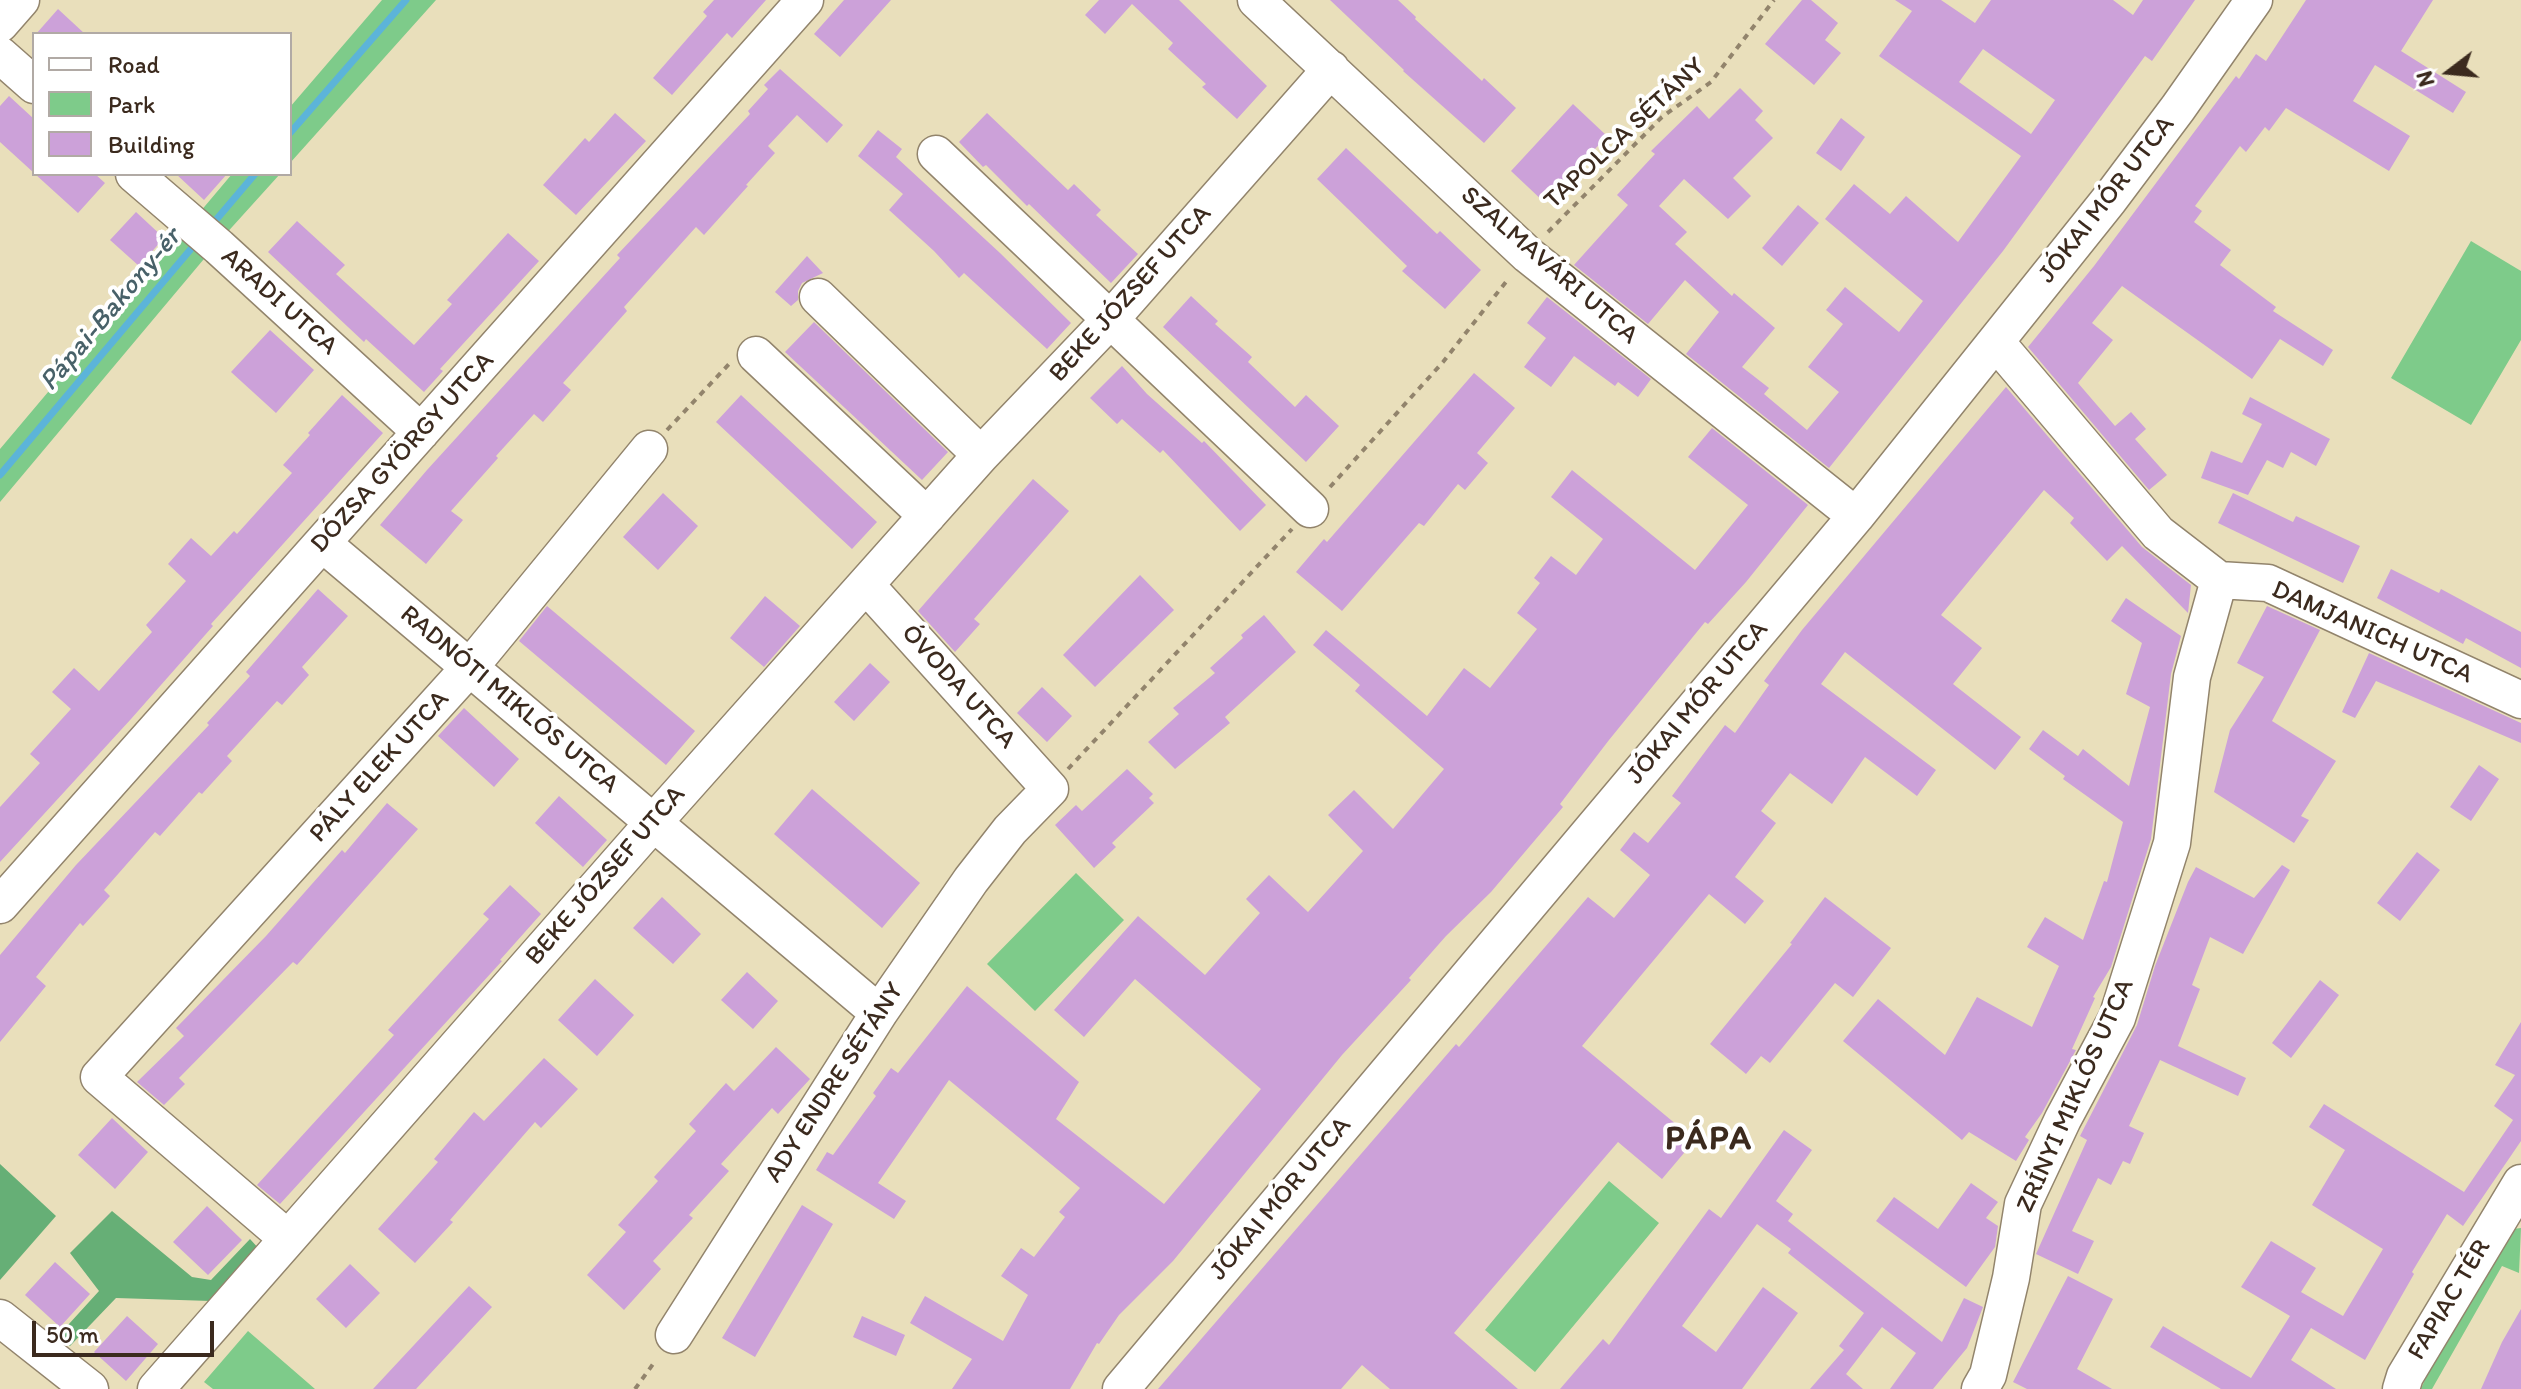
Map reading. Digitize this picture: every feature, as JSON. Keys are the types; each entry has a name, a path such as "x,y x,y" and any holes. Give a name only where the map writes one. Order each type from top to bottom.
{"street":[{"path":"0,24 21,0"},
{"name":"DÓZSA GYÖRGY UTCA","path":"0,905 805,0"},
{"name":"SZALMAVÁRI UTCA","path":"1256,0 1528,255 1856,516"},
{"name":"JÓKAI MÓR UTCA","path":"1121,1389 1856,516 2118,188 2254,0"},
{"path":"0,55 32,83"},
{"name":"BEKE JÓZSEF UTCA","path":"156,1389 654,822 981,455 1109,321 1331,69"},
{"path":"936,154 1310,509"},
{"name":"ARADI UTCA","path":"136,176 219,247 421,432"},
{"path":"818,297 981,455"},
{"path":"1996,342 2158,533 2219,580"},
{"path":"756,355 927,516"},
{"name":"PÁLY ELEK UTCA","path":"287,1238 99,1077 470,667 649,449"},
{"name":"RADNÓTI MIKLÓS UTCA","path":"322,543 879,1013"},
{"name":"DAMJANICH UTCA","path":"2219,580 2268,583 2521,700"},
{"name":"ZRÍNYI MIKLÓS UTCA","path":"1993,1384 2023,1204 2063,1119 2117,1018 2172,843 2192,677 2219,580"},
{"name":"ÓVODA UTCA","path":"866,585 1050,789"},
{"name":"ADY ENDRE SÉTÁNY","path":"674,1335 879,1013 971,880 1010,830 1050,789"},
{"name":"FAPIAC TÉR","path":"2401,1389 2405,1376 2515,1205"},
{"path":"0,1318 90,1389"}],"path":[{"name":"TAPOLCA SÉTÁNY","path":"1528,255 1662,117 1711,82 1774,0"},
{"path":"649,449 726,365 756,355"},
{"path":"635,1389 674,1335"}],"green space":[{"path":"382,0 436,0 292,161 292,105"},
{"path":"230,176 278,176 214,247 0,502 0,449"},
{"path":"2471,241 2521,271 2521,340 2471,425 2391,378"},
{"path":"1076,873 1124,920 1035,1011 987,964"},
{"path":"0,1164 56,1216 0,1280"},
{"path":"1609,1181 1659,1223 1535,1372 1485,1330"},
{"path":"112,1211 192,1277 211,1280 250,1239 260,1250 211,1301 116,1298 70,1346 58,1336 99,1291 70,1253"},
{"path":"2521,1228 2519,1273 2502,1266 2432,1389 2421,1389 2436,1354 2513,1229"},
{"path":"248,1331 315,1389 213,1389 204,1382"}],"building":[{"path":"714,0 766,0 732,38 727,33 672,95 653,78 707,16 703,12"},
{"path":"844,0 891,0 840,57 814,34"},
{"path":"1099,0 1179,0 1267,86 1237,119 1202,87 1206,84 1168,49 1173,43 1132,4 1105,34 1085,15"},
{"path":"1330,0 1398,0 1482,81 1484,78 1516,108 1484,143"},
{"path":"1802,0 1811,0 1838,23 1825,40 1841,53 1814,85 1765,44"},
{"path":"1895,0 1941,0 1975,23 1991,0 2113,0 2133,15 2143,0 2195,0 2152,61 2145,56 2003,251 1829,468 1686,354 1719,312 1685,280 1648,324 1574,265 1628,205 1617,195 1655,154 1651,151 1697,106 1709,119 1740,88 1763,111 1755,120 1773,138 1733,178 1751,196 1728,219 1684,179 1659,206 1687,232 1675,244 1732,296 1734,293 1775,328 1742,367 1769,388 1764,394 1807,430 1839,392 1808,367 1843,324 1826,310 1845,287 1899,332 1923,301 1825,219 1854,184 1890,214 1906,196 1958,242 2021,156 1879,56 1912,11","holes":["1983,49 2055,100 2031,134 1959,82"]},
{"path":"2306,0 2433,0 2401,51 2466,92 2453,113 2375,65 2353,101 2410,136 2389,171 2286,108 2269,131 2265,127 2246,152 2240,146 2195,206 2202,211 2194,222 2231,250 2220,265 2276,307 2273,311 2333,350 2323,366 2280,339 2252,379 2122,286 2092,323 2113,340 2078,383 2115,426 2131,412 2146,429 2135,439 2167,475 2149,490 2028,347 2094,266 2236,76 2239,79 2256,54 2266,61"},
{"path":"58,9 83,32 38,32"},
{"path":"780,69 843,125 827,143 797,115 768,146 775,153 704,235 696,227 624,307 627,311 563,383 571,390 543,422 534,414 496,456 498,458 451,511 463,520 426,564 380,525 620,258 617,255 750,114 748,111 768,89 764,85"},
{"path":"9,96 32,117 32,171 0,142 0,106"},
{"path":"1573,104 1607,136 1545,203 1511,171"},
{"path":"615,113 646,141 576,215 543,185 585,138 589,142"},
{"path":"987,113 1068,190 1074,184 1101,210 1096,215 1138,254 1111,283 959,142"},
{"path":"1841,118 1865,137 1841,171 1816,153"},
{"path":"878,130 902,149 896,157 1071,323 1047,349 964,273 959,278 889,210 903,194 858,156"},
{"path":"1346,148 1437,234 1440,231 1481,270 1445,309 1402,271 1407,266 1317,179"},
{"path":"37,176 97,176 105,183 78,213"},
{"path":"178,176 225,176 204,200"},
{"path":"1798,205 1819,223 1782,266 1762,248"},
{"path":"136,212 164,238 139,266 110,240"},
{"path":"297,221 345,265 336,274 414,345 452,304 447,300 508,233 539,261 440,369 443,371 424,392 366,339 364,342 268,252"},
{"path":"807,256 823,273 802,283 798,300 791,306 775,292"},
{"path":"1191,296 1218,321 1215,324 1252,357 1248,362 1295,407 1306,395 1339,426 1306,462 1163,327"},
{"path":"1547,297 1651,379 1638,397 1618,382 1615,386 1574,356 1551,387 1524,367 1546,338 1527,323"},
{"path":"814,322 948,452 922,480 785,352"},
{"path":"270,330 314,370 276,413 231,372"},
{"path":"1122,366 1147,394 1202,443 1204,441 1266,505 1240,531 1163,450 1160,453 1122,419 1117,424 1090,398"},
{"path":"1474,373 1515,408 1477,453 1488,463 1465,490 1458,484 1424,526 1419,523 1342,611 1296,572 1324,539 1327,542"},
{"path":"2006,387 2142,547 2191,585 2188,613 2122,546 2107,561 2070,523 2074,518 2044,490 1941,615 1982,648 1953,684 2021,737 1995,770 1845,652 1821,684 1936,770 1917,796 1865,757 1832,804 1790,773 1761,811 1776,823 1735,877 1764,901 1745,924 1709,894 1582,1046 1695,1140 1662,1179 1618,1142 1454,1333 1518,1389 1390,1389 1362,1365 1341,1389 1158,1389 1456,1044 1459,1047 1588,897 1614,918 1650,875 1620,850 1634,832 1648,843 1681,803 1672,796 1725,725 1735,733 1769,685 1764,681 1802,630"},
{"path":"342,395 383,433 211,624 213,626 131,719 0,862 0,807 40,763 30,754 71,709 52,692 74,668 99,691 152,632 146,625 186,581 168,564 191,538 211,556 234,531 237,534 292,473 283,465"},
{"path":"741,395 877,522 852,549 716,422"},
{"path":"2250,397 2330,439 2316,466 2291,452 2283,468 2267,460 2248,495 2201,478 2211,451 2242,463 2262,424 2242,414"},
{"path":"1712,428 1808,505 1746,582 1708,624 1705,622 1609,740 1560,804 1563,807 1491,892 1446,936 1409,978 1411,980 1342,1055 1173,1261 1119,1315 1097,1343 1070,1389 952,1389 972,1359 910,1323 925,1296 1003,1341 1028,1295 1001,1276 1021,1248 1034,1257 1065,1217 1059,1212 1080,1188 949,1080 878,1183 906,1201 894,1219 816,1170 827,1152 833,1155 876,1096 873,1093 891,1068 898,1073 967,986 1079,1082 1056,1119 1164,1204 1261,1089 1135,979 1084,1037 1054,1010 1138,916 1205,975 1260,913 1246,899 1269,875 1308,912 1363,851 1328,815 1354,790 1393,829 1444,769 1355,691 1360,685 1313,645 1326,630 1427,716 1464,668 1490,688 1537,629 1517,613 1540,583 1534,578 1551,556 1576,575 1603,539 1551,497 1572,470 1695,570 1748,505 1688,457"},
{"path":"1033,479 1069,511 974,619 980,624 955,652 918,611"},
{"path":"663,493 698,526 658,570 623,537"},
{"path":"2233,493 2293,522 2296,516 2360,546 2343,583 2218,523"},
{"path":"2391,569 2439,593 2441,589 2521,632 2521,668 2466,638 2463,644 2377,598"},
{"path":"1140,575 1174,610 1095,687 1063,655"},
{"path":"318,589 348,616 302,667 309,675 282,705 277,701 227,756 232,761 202,794 199,792 160,836 155,832 104,890 110,896 83,926 80,923 36,977 46,986 0,1042 0,955 76,865 209,725 207,723 250,676 246,672"},
{"path":"765,596 800,626 764,667 730,638"},
{"path":"2126,598 2181,636 2171,674 2151,839 2111,967 2093,997 2072,1049 2076,1050 2042,1113 2025,1137 2029,1140 2016,1161 1969,1132 1962,1140 1843,1041 1878,999 1945,1055 1977,997 2032,1027 2059,966 2027,947 2045,917 2083,940 2104,881 2107,882 2123,822 2063,779 2065,776 2029,749 2043,730 2078,756 2083,749 2129,786 2150,707 2126,694 2142,643 2111,621"},
{"path":"547,606 695,731 666,765 519,641"},
{"path":"2267,606 2320,630 2272,721 2336,761 2301,816 2309,820 2294,843 2214,792 2230,730 2264,677 2237,663"},
{"path":"1264,615 1296,652 1225,717 1230,723 1175,769 1148,742 1179,714 1173,708 1215,673 1210,668"},
{"path":"2369,653 2521,723 2521,743 2376,681 2355,718 2342,712"},
{"path":"870,663 890,682 854,721 834,702"},
{"path":"1042,687 1072,716 1047,742 1017,713"},
{"path":"464,708 519,759 494,787 438,736"},
{"path":"2479,765 2499,779 2471,821 2450,807"},
{"path":"1127,769 1153,794 1149,798 1154,803 1112,843 1116,847 1094,868 1055,825 1076,805 1082,811"},
{"path":"812,789 920,883 882,928 774,834"},
{"path":"559,796 607,840 583,867 535,823"},
{"path":"387,803 418,829 297,965 293,962 179,1078 185,1084 164,1105 137,1082 184,1036 176,1028 266,936 342,850 345,853"},
{"path":"2417,852 2440,870 2400,921 2377,903"},
{"path":"2282,865 2290,870 2243,954 2210,937 2192,985 2200,989 2178,1046 2246,1078 2238,1096 2160,1060 2129,1126 2144,1133 2130,1164 2123,1161 2111,1185 2098,1178 2072,1231 2094,1241 2078,1274 2036,1254 2087,1140 2080,1136 2137,1025 2155,966 2196,867 2254,898"},
{"path":"510,885 541,914 502,961 280,1204 257,1185 394,1035 388,1030 489,919 483,914"},
{"path":"662,897 701,934 673,964 633,928"},
{"path":"1825,897 1891,948 1853,997 1835,983 1770,1063 1761,1056 1746,1074 1710,1044 1792,944"},
{"path":"747,972 778,1001 753,1029 721,1000"},
{"path":"595,979 634,1015 597,1056 558,1020"},
{"path":"2320,980 2339,995 2291,1058 2272,1043"},
{"path":"2521,1022 2521,1141 2463,1226 2447,1214 2365,1360 2311,1328 2291,1360 2336,1389 2221,1389 2150,1347 2163,1326 2251,1378 2290,1316 2241,1287 2271,1241 2316,1268 2301,1292 2343,1316 2383,1249 2312,1205 2345,1150 2309,1127 2324,1104 2464,1192 2513,1120 2494,1106 2515,1075 2495,1065"},
{"path":"776,1047 810,1079 778,1114 772,1108 721,1164 729,1171 689,1215 693,1218 653,1261 661,1269 624,1310 587,1275 626,1232 618,1225 658,1181 654,1177 696,1131 689,1124 726,1083 734,1091"},
{"path":"544,1058 578,1089 541,1128 535,1122 415,1263 378,1229 438,1162 434,1159 474,1112 484,1121"},
{"path":"112,1118 148,1152 115,1189 78,1155"},
{"path":"1784,1130 1812,1150 1776,1201 1793,1214 1788,1221 1942,1342 1964,1298 1983,1307 1967,1348 1933,1389 1890,1389 1916,1353 1882,1327 1846,1374 1863,1389 1810,1389 1844,1350 1839,1346 1864,1313 1788,1253 1791,1249 1757,1224 1682,1326 1716,1352 1763,1287 1798,1313 1742,1389 1560,1389 1603,1339 1609,1345 1709,1209 1721,1218"},
{"path":"1971,1183 1998,1202 1986,1218 1998,1226 1995,1247 1966,1287 1876,1221 1894,1197 1938,1229"},
{"path":"802,1205 833,1224 755,1357 722,1338"},
{"path":"207,1206 242,1240 208,1275 173,1242"},
{"path":"55,1262 90,1294 60,1327 25,1295"},
{"path":"350,1264 380,1293 346,1328 316,1299"},
{"path":"2068,1276 2113,1299 2077,1369 2112,1389 2027,1389 2013,1382"},
{"path":"469,1286 492,1307 416,1389 373,1389"},
{"path":"2521,1309 2521,1389 2481,1389 2502,1342"},
{"path":"127,1316 158,1344 126,1381 94,1352"},
{"path":"862,1316 905,1335 896,1356 853,1337"}],"waterway":[{"name":"Pápai-Bakony-ér","path":"292,131 406,0"},
{"name":"Pápai-Bakony-ér","path":"210,227 253,176"},
{"name":"Pápai-Bakony-ér","path":"0,475 196,243"}],"district":[{"name":"PÁPA","path":"1709,1140"}]}
